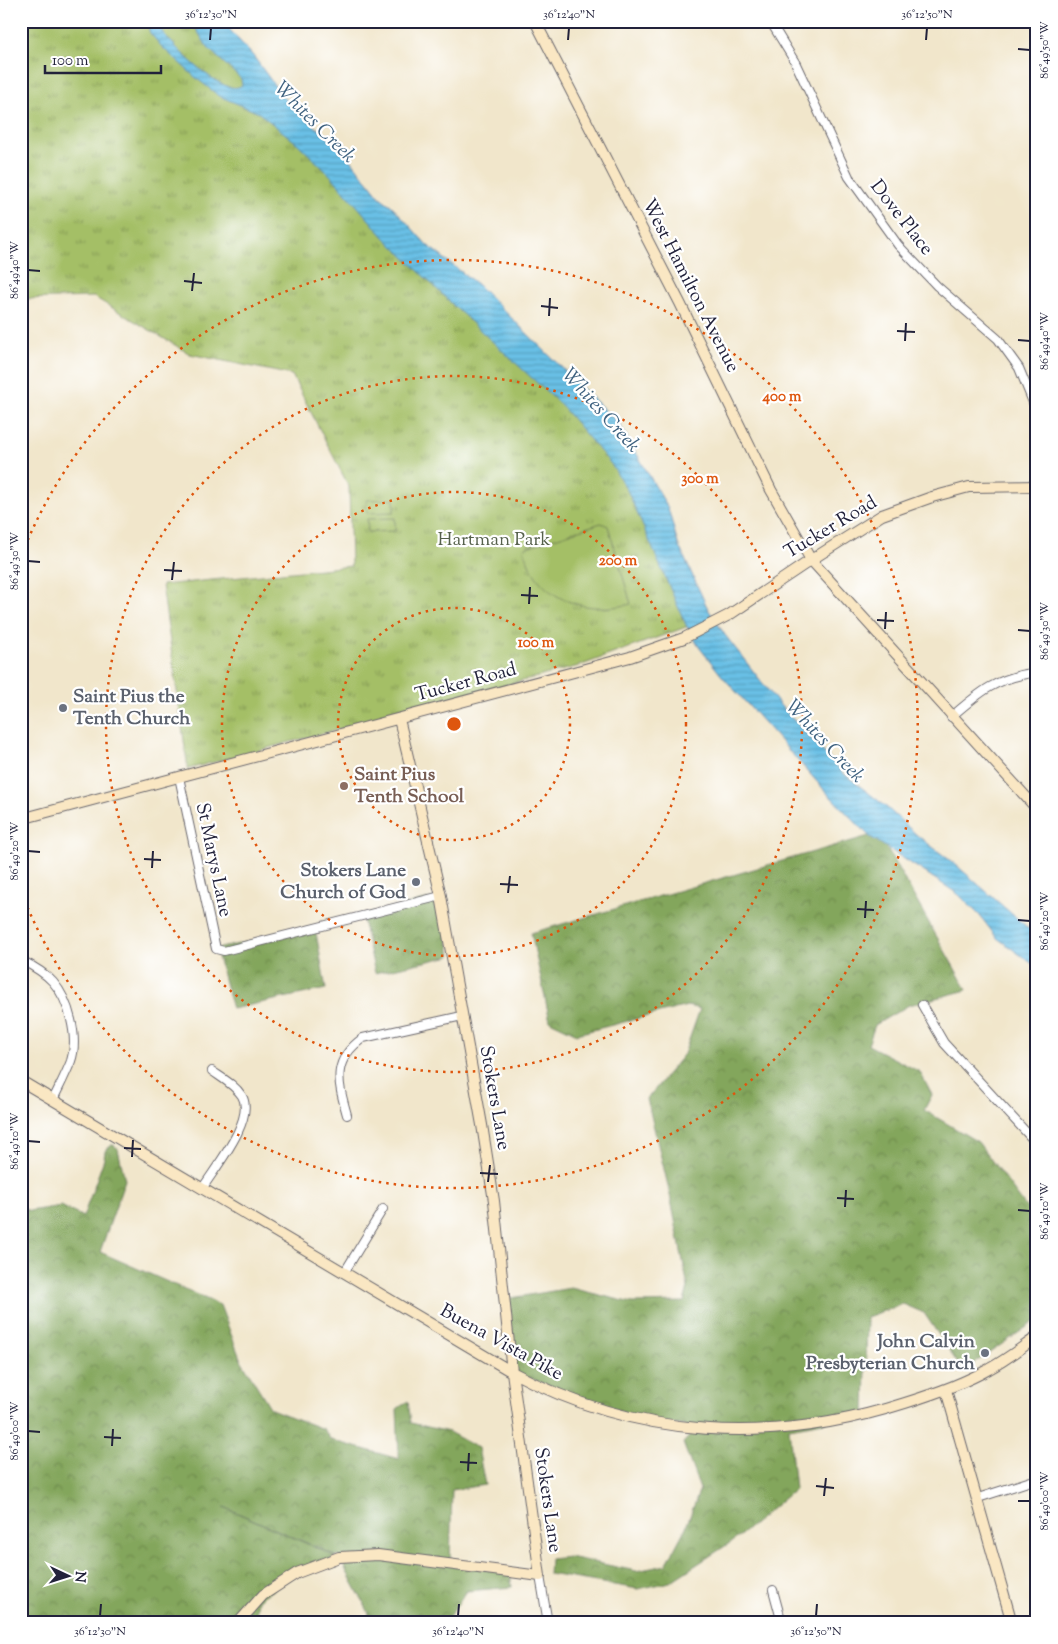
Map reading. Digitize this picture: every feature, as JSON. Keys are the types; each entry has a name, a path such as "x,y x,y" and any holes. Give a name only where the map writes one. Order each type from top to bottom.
{"street":[{"name":"Dove Place","path":"770,21 795,62 849,177 898,245 937,286 998,339 1019,368 1037,412"},
{"name":"West Hamilton Avenue","path":"537,22 680,303 771,490 811,560 951,717 1037,809"},
{"name":"Tucker Road","path":"21,819 630,657 684,638 729,615 882,515 932,497 969,487 1037,486"},
{"path":"951,717 982,690 1014,675 1037,672"},
{"name":"Stokers Lane","path":"399,719 441,896 494,1201 512,1372 540,1576"},
{"name":"St Marys Lane","path":"179,777 216,949 224,950 441,896"},
{"path":"21,960 41,971 54,982 63,997 70,1022 74,1042 71,1060 53,1100"},
{"path":"922,1005 944,1043 1037,1144"},
{"path":"347,1115 339,1087 338,1074 342,1058 350,1047 363,1038 462,1016"},
{"path":"202,1189 243,1124 245,1111 243,1097 212,1071"},
{"name":"Buena Vista Pike","path":"21,1081 512,1372 560,1395 595,1408 641,1420 697,1428 754,1431 826,1424 880,1411 946,1390 989,1369 1037,1337"},
{"path":"344,1273 383,1209"},
{"path":"946,1390 1012,1623"},
{"path":"978,1498 1037,1479"},
{"path":"238,1623 262,1595 297,1572 339,1556 378,1554 540,1576 548,1623"},
{"path":"773,1590 782,1623"}],"green space":[{"name":"Hartman Park","path":"21,21 194,21 507,334 625,478 689,626 579,666 188,769 162,585 351,566 349,487 292,375 190,354 94,297 21,299"},
{"path":"394,499 394,512 367,513 366,500"},
{"path":"395,518 395,531 368,532 367,519"},
{"path":"601,523 608,526 631,604 614,607 596,607 564,600 539,580 530,566 524,548"},
{"path":"869,836 886,847 967,990 909,1005 875,1025 868,1045 920,1072 932,1095 924,1110 978,1142 1037,1222 1037,1320 963,1371 924,1313 903,1304 867,1317 865,1415 789,1428 795,1489 736,1539 670,1582 638,1589 549,1574 550,1559 569,1557 636,1571 666,1565 686,1527 700,1489 683,1443 697,1428 641,1419 512,1372 505,1299 571,1288 632,1303 684,1302 688,1287 669,1190 647,1099 684,1054 700,1009 687,1006 577,1034 550,1021 531,933"},
{"path":"441,896 451,956 375,973 362,916"},
{"path":"315,927 326,989 232,1009 216,949"},
{"path":"113,1144 118,1149 125,1180 100,1252 220,1305 240,1358 271,1409 323,1429 331,1440 399,1459 397,1409 408,1401 411,1423 449,1432 478,1448 485,1485 452,1490 450,1564 510,1572 512,1587 467,1591 445,1623 371,1623 368,1611 339,1557 224,1507 337,1557 297,1573 258,1600 255,1623 21,1623 21,1206 29,1211 61,1206 83,1217 104,1159 105,1151"}],"water":[{"name":"Whites Creek","path":"146,21 154,21 181,52 209,76 233,88 242,85 241,79 208,48 191,21 222,21 254,57 283,97 348,156 380,197 392,206 427,245 478,285 620,425 668,508 678,544 708,609 725,635 779,704 843,773 884,805 918,836 955,864 1037,936 1037,967 997,938 980,916 958,894 869,836 828,794 722,676 699,647 686,625 628,492 611,464 560,404 455,307 384,237 332,177 298,144 259,113 219,96 195,77 162,47 150,33"}],"place":[{"name":"Saint Pius the Tenth Church","path":"63,708"},
{"name":"Saint Pius Tenth School","path":"344,786"},
{"name":"Stokers Lane Church of God","path":"416,882"},
{"name":"John Calvin Presbyterian Church","path":"985,1353"}]}
